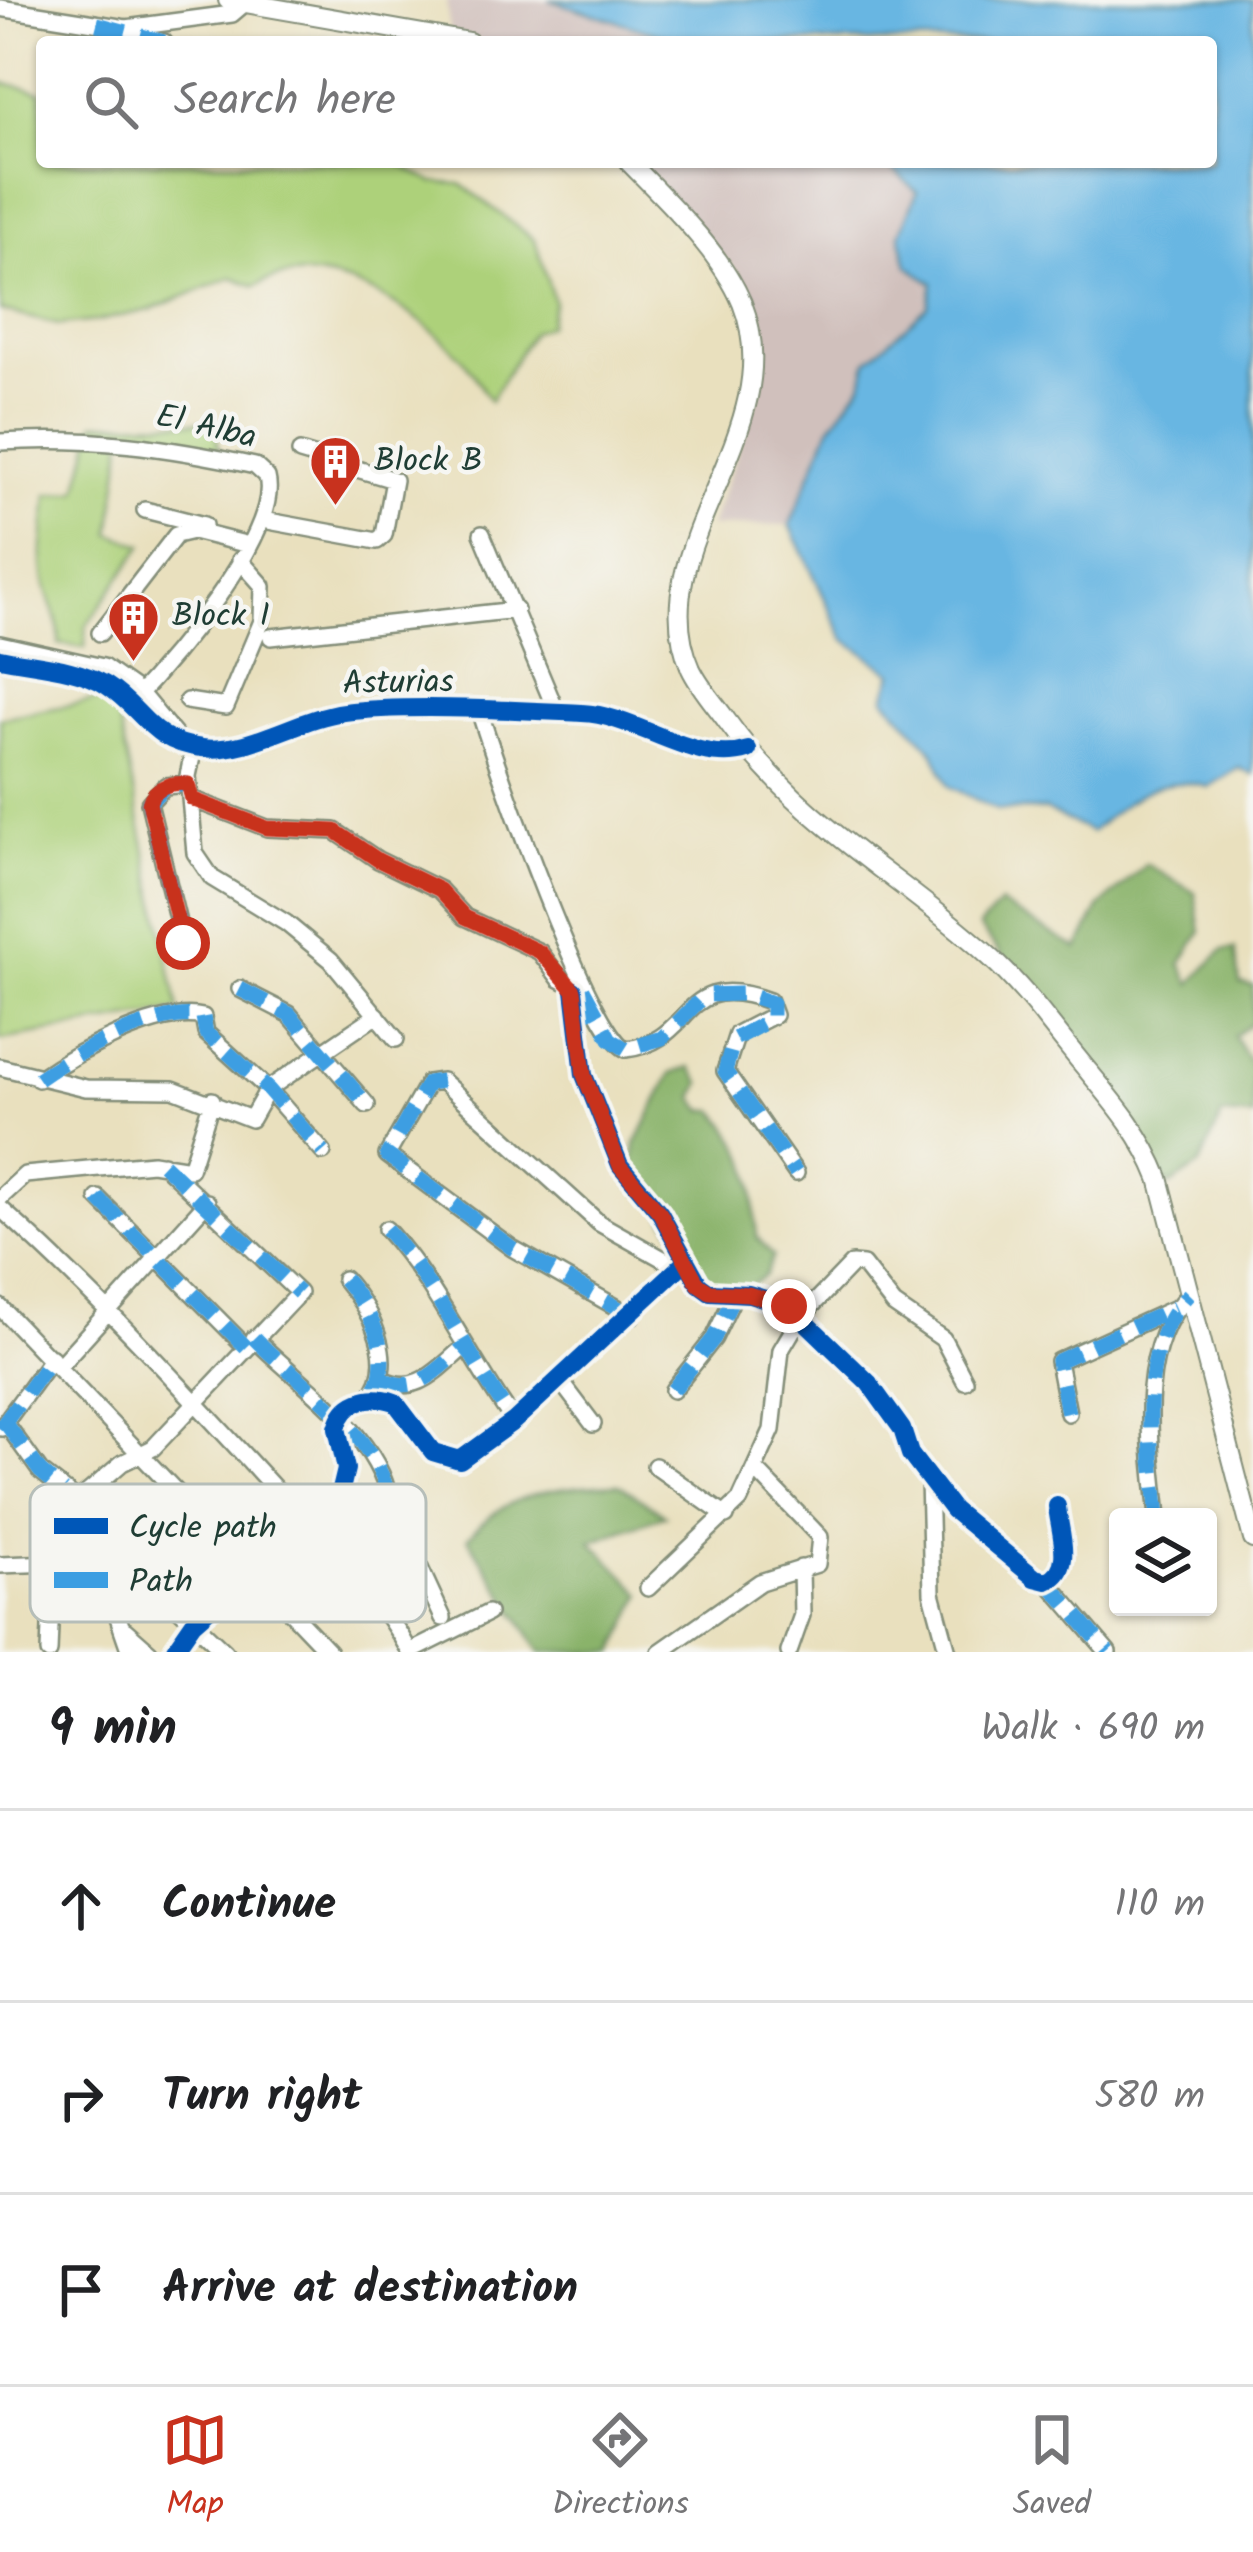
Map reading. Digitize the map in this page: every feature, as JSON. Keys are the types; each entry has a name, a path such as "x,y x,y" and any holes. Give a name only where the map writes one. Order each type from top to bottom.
{"main road":[{"path":"242,3 387,36"},
{"path":"356,28 421,36"},
{"path":"627,168 663,201"},
{"path":"634,168 730,281 751,335 750,395 686,570 680,607 683,643 695,676 748,750 838,842 1001,968 1124,1114 1159,1178 1182,1301 1253,1539"}],"street":[{"path":"97,24 185,22 232,14 242,3"},
{"path":"0,8 142,36"},
{"name":"El Alba","path":"0,442 70,437 157,444 255,466 268,481 263,520"},
{"path":"134,700 263,520 374,541 384,535 396,486 392,478 300,452"},
{"path":"145,510 247,548 262,586 262,621 226,707 188,701"},
{"path":"100,633 176,535 193,531 247,548"},
{"path":"482,534 557,713"},
{"path":"271,637 516,610"},
{"path":"0,644 104,667 134,700 148,728 187,744 195,853 212,878 316,946 396,1039"},
{"path":"0,658 86,676 134,700"},
{"name":"Asturias","path":"187,744 223,747 341,712 480,712 557,713 634,722 710,753 748,750"},
{"path":"480,712 579,989 610,1039 626,1049 662,1038 705,995 745,994 772,1003 772,1019 734,1039 725,1071 796,1173"},
{"path":"183,943 149,803 165,786 190,792 267,828 335,831 378,860 440,890 465,917 540,952 579,989 581,1062 592,1101 620,1166 660,1213 681,1265"},
{"path":"240,989 290,1014 367,1105"},
{"path":"38,1078 71,1055 182,1012 203,1017 206,1034 268,1089 323,1152"},
{"path":"0,1067 86,1088 173,1089 212,1100 251,1119 268,1089 377,1015"},
{"path":"632,1316 512,1248 388,1155 428,1083 442,1081 599,1223 681,1265 710,1292 789,1306 869,1382 929,1480 982,1536 1035,1578 1047,1581 1055,1578 1064,1560 1057,1506"},
{"path":"0,1198 25,1175 163,1164 190,1169 212,1100"},
{"path":"90,1484 139,1456 299,1293 163,1164"},
{"path":"98,1198 338,1420 378,1466 383,1484"},
{"path":"56,1484 2,1425 55,1362 207,1202"},
{"path":"0,1208 109,1310 269,1484"},
{"path":"386,1229 445,1304 464,1347 514,1420"},
{"path":"648,1588 726,1516 756,1470 772,1430 781,1349 800,1318 852,1264 862,1264 894,1305 943,1339 965,1381"},
{"path":"368,1398 394,1402 433,1452 460,1460 514,1420 632,1316 681,1265"},
{"path":"342,1484 346,1475 338,1420 347,1408 368,1398 381,1378 371,1321 344,1279"},
{"path":"673,1390 714,1338 735,1294"},
{"path":"1067,1412 1058,1361 1182,1301"},
{"path":"1158,1508 1151,1385 1182,1301"},
{"path":"0,1307 166,1484"},
{"path":"381,1378 401,1387 420,1383 464,1347"},
{"path":"559,1379 592,1424"},
{"path":"655,1466 726,1516"},
{"path":"660,1652 678,1647 760,1582 818,1564 820,1538 756,1470"},
{"path":"929,1480 932,1593 948,1652"},
{"path":"0,1565 30,1564"},
{"path":"789,1652 802,1615 801,1568"},
{"path":"1047,1581 1108,1652"},
{"path":"426,1583 443,1618"},
{"path":"396,1622 420,1650 488,1613"},
{"path":"49,1652 51,1622"},
{"path":"120,1622 130,1652"},
{"path":"299,1622 329,1652"},
{"path":"175,1649 193,1623 225,1652"},
{"path":"122,1627 150,1652"}],"shaded area":[{"path":"446,0 549,0 666,36 454,36 450,35"},
{"path":"641,168 891,168 917,192 925,276 933,283 929,305 867,361 862,384 830,427 790,525 710,527 760,390 762,334 738,273"}],"green space":[{"path":"0,82 36,91 36,168 407,168 432,182 461,184 535,240 554,302 548,325 532,332 490,401 463,359 438,335 390,301 336,279 281,277 255,286 232,277 150,310 59,325 0,310"},
{"path":"216,422 218,450 124,436 111,534 143,545 86,626 85,648 59,644 43,563 48,495 78,491 95,423"},
{"path":"114,697 179,1010 0,1040 0,718"},
{"path":"1146,864 1195,893 1201,932 1181,964 1191,984 1223,950 1235,949 1240,983 1253,986 1253,1022 1234,1036 1253,1068 1253,1117 1222,1115 1200,1165 1169,1186 1041,1004 979,927 1000,904 1078,949 1099,908"},
{"path":"691,1067 701,1083 694,1098 703,1110 715,1110 745,1157 757,1237 773,1256 765,1275 747,1289 717,1285 702,1276 633,1165 636,1144 671,1074"},
{"path":"619,1484 665,1515 591,1541 642,1594 615,1652 541,1652 468,1538 500,1509 518,1500 555,1489"}],"water":[{"path":"549,0 1253,0 1253,775 1239,768 1208,787 1190,783 1158,786 1131,800 1091,832 1045,810 997,810 949,786 933,751 885,698 893,673 844,639 790,525 830,427 862,384 867,361 928,306 933,283 908,266 900,234 917,192 891,168 1217,168 1217,36 666,36"}],"marked path":[{"path":"97,24 142,36"},
{"path":"183,943 149,803 165,786 188,784"},
{"path":"240,989 289,1014 367,1105"},
{"path":"583,989 610,1039 626,1049 662,1038 705,995 745,994 772,1003 772,1019 734,1039 725,1071 796,1173"},
{"path":"38,1079 95,1045 141,1025 203,1017 206,1033 268,1089 323,1152"},
{"path":"442,1081 428,1083 387,1155 512,1248 632,1316"},
{"path":"163,1164 299,1293"},
{"path":"98,1198 246,1347"},
{"path":"386,1229 421,1274 514,1421"},
{"path":"344,1279 378,1337 381,1369 368,1398"},
{"path":"673,1390 714,1338 735,1294"},
{"path":"1157,1508 1150,1430 1153,1370 1160,1342 1189,1294"},
{"path":"1068,1413 1058,1361 1175,1308"},
{"path":"254,1338 338,1415 374,1459 385,1484"},
{"path":"381,1378 416,1383 464,1347"},
{"path":"0,1429 52,1358"},
{"path":"5,1422 40,1471 56,1484"},
{"path":"1047,1581 1108,1652"}],"cycle path":[{"path":"0,658 94,679 119,694 158,732 202,748 237,746 344,712 430,708 582,713 624,722 707,752 748,750"},
{"path":"574,990 584,1075 620,1165 660,1213 699,1284 710,1292 749,1294 789,1306 869,1383 902,1429 910,1454 953,1510 1035,1578 1047,1581 1056,1575 1063,1559 1057,1506"},
{"path":"342,1484 346,1469 337,1428 352,1406 376,1398 395,1402 433,1452 460,1460 514,1421 684,1263"},
{"path":"175,1649 194,1622"}],"place":[{"name":"Block B","path":"335,508"},
{"name":"Block I","path":"133,663"}],"route":[{"path":"183,943 149,803 152,794 171,784 188,784 192,799 238,820 297,833 335,831 378,860 440,890 465,917 540,952 574,990 581,1062 592,1101 620,1166 660,1213 698,1284 710,1292 748,1294 789,1306"}]}
